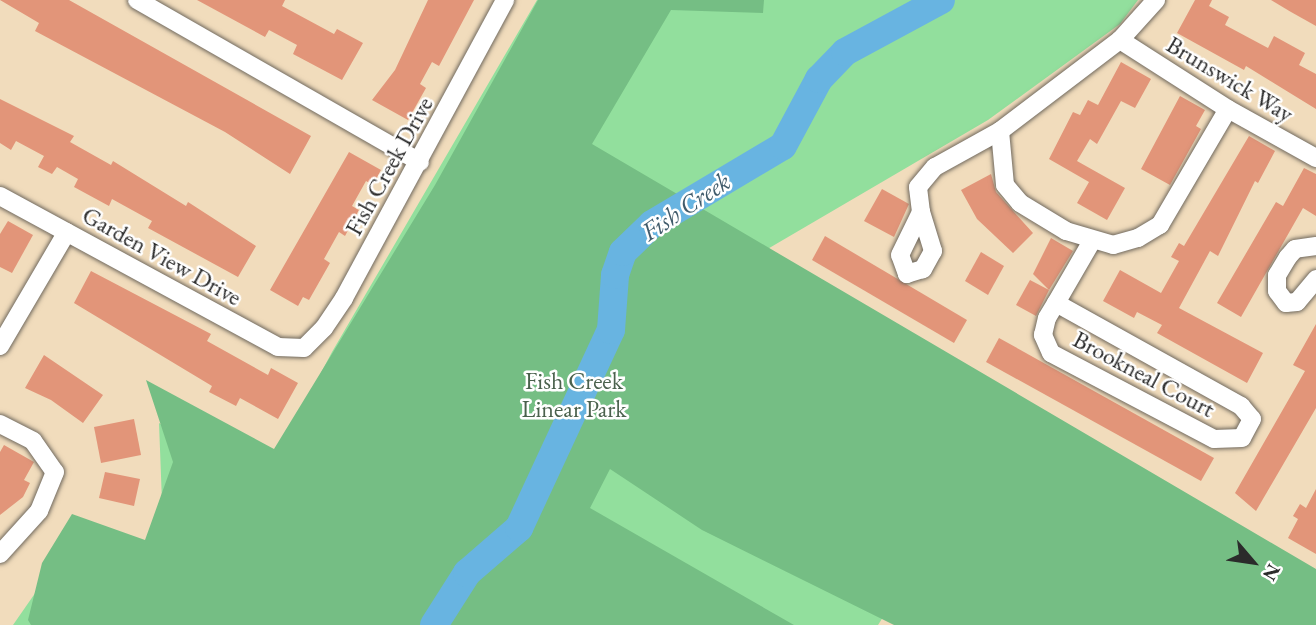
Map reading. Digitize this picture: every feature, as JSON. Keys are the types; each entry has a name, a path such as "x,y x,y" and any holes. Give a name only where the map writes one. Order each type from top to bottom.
{"street":[{"path":"137,0 420,162"},
{"name":"Fish Creek Drive","path":"304,348 324,328 344,298 420,162 505,0"},
{"path":"922,212 918,187 922,179 935,167 1000,131 1120,40 1156,0"},
{"name":"Brunswick Way","path":"1120,40 1228,109 1316,158"},
{"path":"1000,131 1005,184 1020,204 1092,241 1112,246 1138,239 1160,225 1228,109"},
{"name":"Garden View Drive","path":"0,196 278,346 304,348"},
{"path":"0,346 67,232"},
{"name":"Brookneal Court","path":"1056,303 1241,406 1252,419 1242,438 1214,439 1051,353 1043,335 1056,303 1092,241"},
{"path":"1316,246 1296,249 1288,257 1277,275 1277,291 1286,303 1297,302 1316,279"},
{"path":"0,424 33,441 55,472 39,511 0,554"}],"green space":[{"name":"Fish Creek Linear Park","path":"537,0 1138,0 1120,24 988,120 759,254 930,543 878,625 13,625 72,540 165,581 159,423 261,486 332,352"},
{"name":"Fish Creek Linear Park","path":"538,0 764,0 763,13 671,10 592,144 1316,569 1316,625 894,625 702,530 610,469 590,508 794,625 31,625 28,620 42,563 72,514 145,540 173,462 146,380 274,449 435,185"}],"building":[{"path":"0,0 69,0 311,136 290,174 225,132 35,31 39,23"},
{"path":"197,0 285,0 282,6 334,34 337,29 363,43 342,80 293,54 297,45 269,30 265,37"},
{"path":"428,0 474,0 439,66 432,62 420,84 426,88 408,120 372,100 395,70"},
{"path":"1195,0 1212,0 1209,6 1229,17 1225,25 1268,48 1274,36 1305,53 1299,65 1316,74 1316,109 1246,66 1244,70 1177,33"},
{"path":"1271,0 1316,0 1316,26 1291,12"},
{"path":"1121,62 1151,79 1135,108 1121,101 1097,144 1090,139 1077,161 1125,188 1107,220 1077,203 1089,182 1049,159 1073,112 1080,115 1088,100 1098,105"},
{"path":"1180,96 1205,110 1196,126 1201,129 1170,185 1141,169"},
{"path":"0,99 74,136 70,142 111,165 113,161 186,206 188,202 256,246 238,277 148,228 152,221 112,199 109,206 74,187 78,179 57,167 52,174 38,167 44,156 16,141 11,150 0,143"},
{"path":"1249,136 1275,151 1258,183 1255,181 1218,256 1210,251 1179,308 1263,353 1247,383 1157,333 1162,325 1137,312 1134,318 1103,301 1120,270 1161,293 1179,261 1171,257 1179,243 1184,246"},
{"path":"349,152 381,170 373,185 366,181 352,206 359,210 345,236 339,232 324,259 330,263 309,300 303,297 298,306 270,290"},
{"path":"1304,168 1316,174 1316,216 1303,208 1241,317 1217,303 1276,202 1283,206"},
{"path":"991,174 996,192 1033,233 1013,253 977,219 961,190"},
{"path":"882,189 909,204 894,237 864,221"},
{"path":"8,221 33,235 12,273 0,267 0,234"},
{"path":"825,236 967,320 954,343 812,260"},
{"path":"1051,238 1073,251 1049,290 1033,274"},
{"path":"981,252 1004,266 988,295 965,281"},
{"path":"91,271 211,334 207,341 268,375 271,368 298,383 278,419 240,398 236,406 209,392 212,386 74,303"},
{"path":"1030,280 1049,290 1036,316 1016,305"},
{"path":"1316,324 1316,408 1256,511 1235,493 1305,371 1293,365"},
{"path":"999,338 1214,458 1201,481 986,362"},
{"path":"44,355 103,395 83,423 51,400 25,388"},
{"path":"134,419 141,455 101,463 94,427"},
{"path":"4,445 34,462 24,480 30,483 23,497 0,515 0,452"},
{"path":"105,472 140,479 134,506 99,498"},
{"path":"1316,489 1316,554 1288,538 1298,519 1293,516 1300,504 1306,508"}],"waterway":[{"name":"Fish Creek","path":"434,625 467,573 519,528 611,330 615,275 623,252 652,224 783,146 819,79 845,52 941,0"}]}
